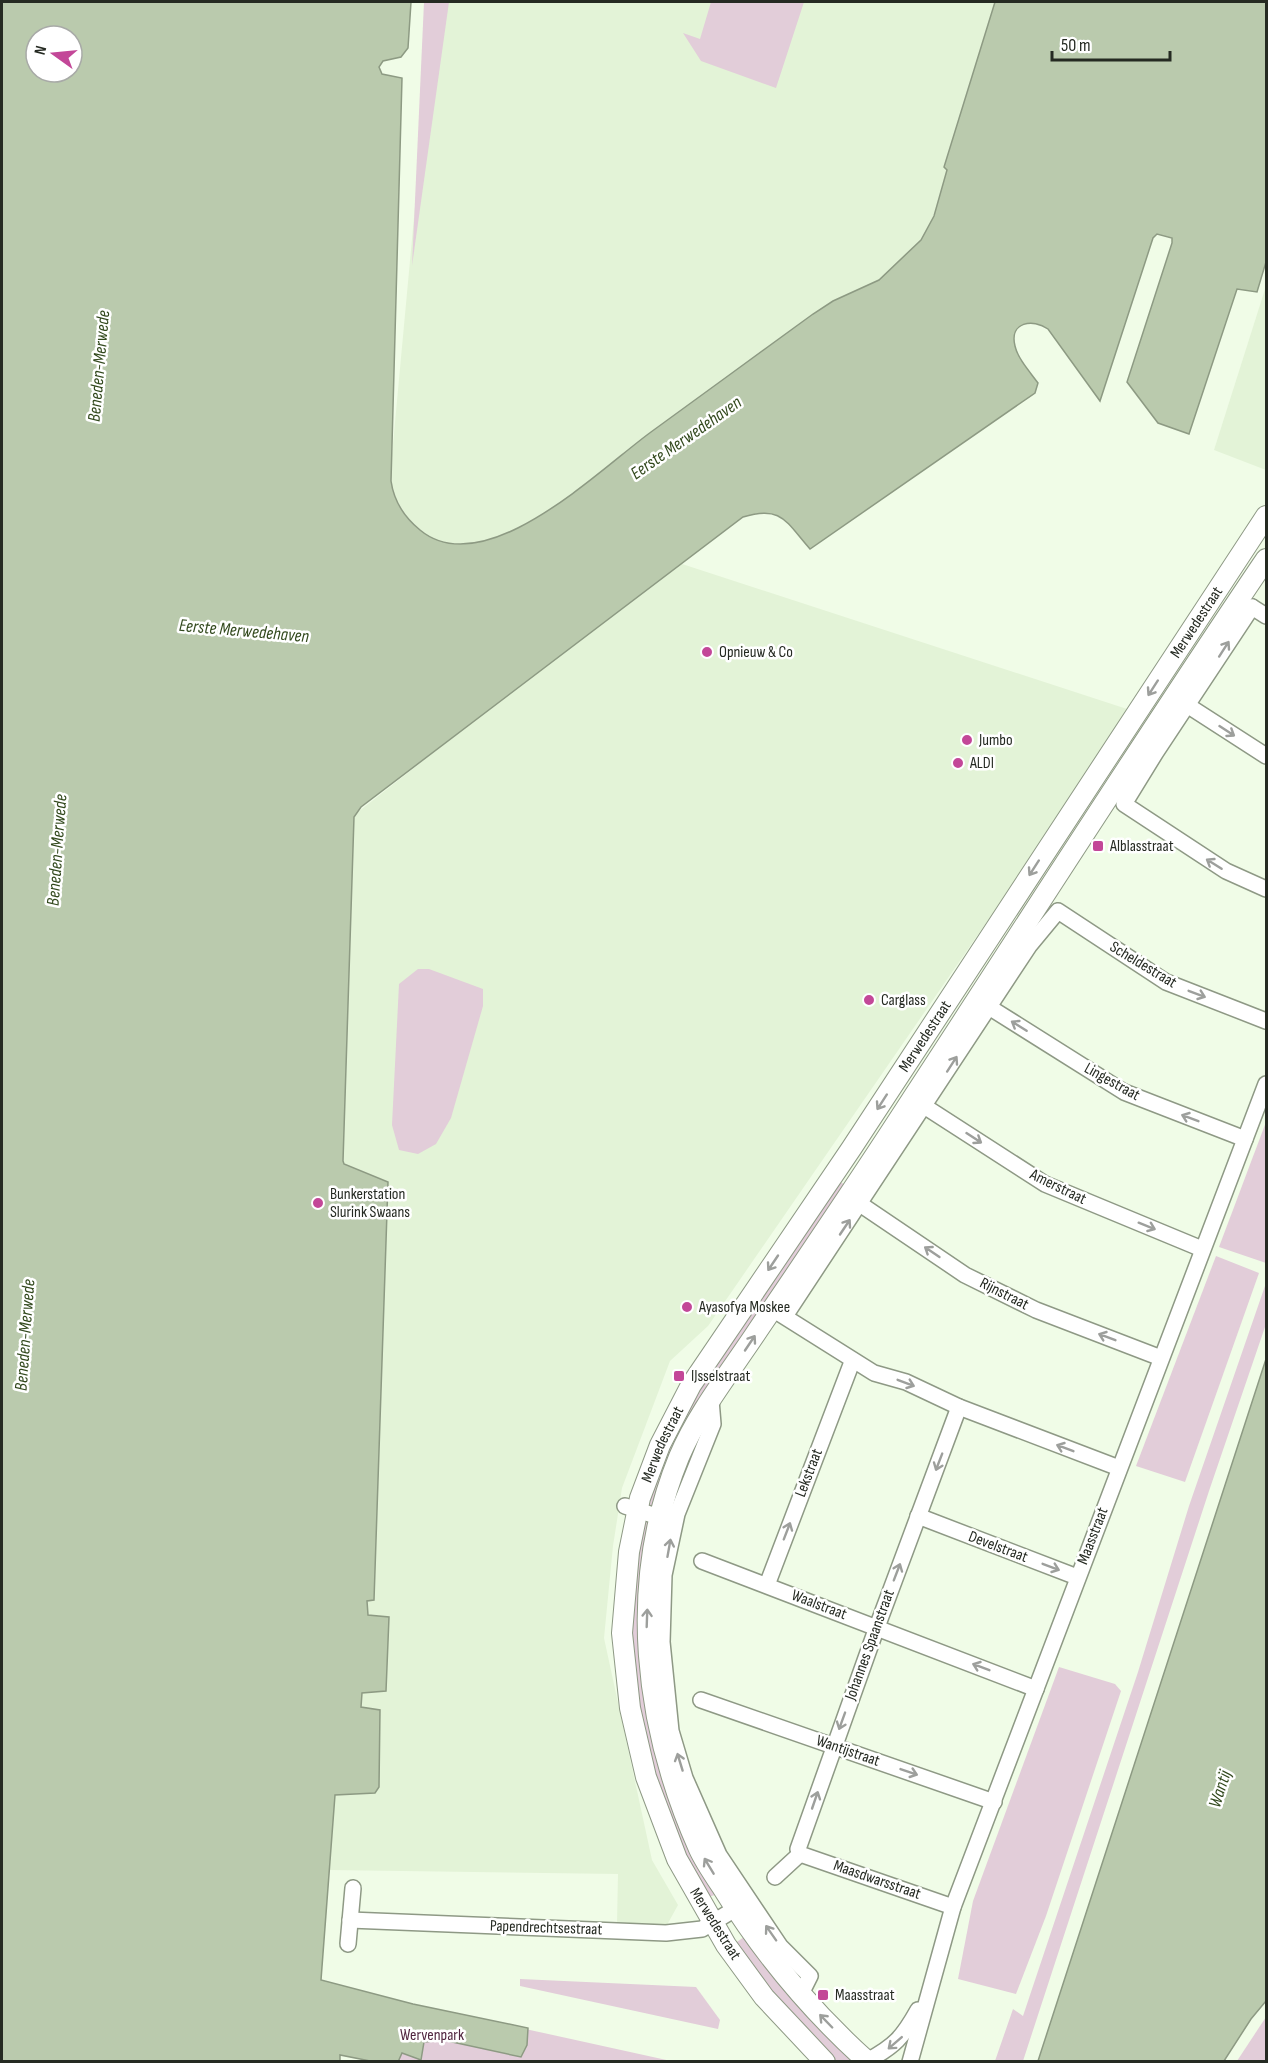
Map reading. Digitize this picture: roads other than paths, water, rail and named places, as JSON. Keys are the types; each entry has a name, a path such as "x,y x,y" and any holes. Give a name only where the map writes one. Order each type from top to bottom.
{"main road":[{"name":"Merwedestraat","path":"825,2061 764,1997 713,1923 677,1859 646,1777 630,1708 622,1633 632,1508 660,1445 691,1385 842,1162 1266,516"},
{"name":"Merwedestraat","path":"868,2061 772,1962 735,1909 700,1852 660,1739 651,1685 646,1621 652,1553 659,1517 681,1452 711,1400 778,1313 862,1177 1070,856 1147,751 1259,570"}],"street":[{"path":"1242,553 1259,570 1252,607 1266,616"},
{"name":"Merwedestraat","path":"1252,607 1187,705 1147,751 1124,804 1226,871 1266,890"},
{"path":"1187,705 1266,756"},
{"path":"1051,842 1070,856"},
{"name":"Merwedestraat","path":"778,1313 860,1204 1029,946 1058,911"},
{"name":"Scheldestraat","path":"1058,911 1166,982 1266,1021"},
{"path":"1028,921 1029,946"},
{"name":"Lingestraat","path":"989,1007 1124,1092 1245,1139"},
{"name":"Maasstraat","path":"910,2061 953,1907 1266,1084"},
{"name":"Amerstraat","path":"924,1106 1045,1184 1202,1249"},
{"path":"842,1162 862,1177"},
{"name":"Rijnstraat","path":"860,1204 965,1275 1036,1310 1161,1358"},
{"path":"778,1313 852,1362 959,1407 1119,1468"},
{"name":"Lekstraat","path":"766,1585 852,1362"},
{"name":"Merwedestraat","path":"711,1400 713,1424 677,1514 664,1575 662,1642 671,1731 685,1778 720,1855 740,1889 780,1946 810,1976 801,1994"},
{"name":"Johannes Spaanstraat","path":"800,1854 798,1849 834,1745 959,1407"},
{"path":"632,1508 659,1517"},
{"name":"Develstraat","path":"918,1516 1077,1577"},
{"name":"Waalstraat","path":"702,1561 1036,1689"},
{"name":"Wantijstraat","path":"702,1700 994,1802"},
{"path":"775,1877 800,1854"},
{"name":"Maasdwarsstraat","path":"800,1854 953,1907"},
{"path":"348,1944 353,1888"},
{"name":"Papendrechtsestraat","path":"350,1920 666,1933 702,1929 735,1909"},
{"name":"Maasstraat","path":"868,2061 892,2047 904,2035 929,1992"}],"water":[{"path":"2,2 411,2 408,48 401,57 383,61 379,67 382,74 402,78 391,481 401,509 420,530 446,543 476,543 508,532 541,515 573,494 651,432 813,314 833,301 879,280 921,240 934,216 947,170 944,167 995,2 1266,2 1266,262 1257,292 1237,289 1189,434 1158,423 1127,382 1172,243 1172,238 1157,234 1153,238 1100,401 1048,329 1036,324 1024,324 1016,332 1015,346 1021,361 1038,383 1035,393 810,549 782,518 767,513 743,517 361,807 354,817 343,1161 344,1164 388,1182 374,1600 367,1601 368,1615 389,1617 386,1691 362,1693 361,1707 380,1710 379,1787 375,1793 335,1795 321,1980 413,2004 528,2028 527,2045 521,2057 443,2040 424,2042 421,2060 402,2053 398,2062 370,2061 340,2055 340,2062 2,2061"},
{"name":"Wantij","path":"1266,1359 1266,2001 1251,2019 1224,2061 1038,2061"}],"place":[{"name":"Opnieuw & Co","path":"707,652"},
{"name":"Jumbo","path":"967,740"},
{"name":"ALDI","path":"958,763"},
{"name":"Alblasstraat","path":"1098,846"},
{"name":"Carglass","path":"869,1000"},
{"name":"Bunkerstation Slurink Swaans","path":"318,1203"},
{"name":"Ayasofya Moskee","path":"687,1307"},
{"name":"IJsselstraat","path":"679,1376"},
{"name":"Maasstraat","path":"823,1995"}],"water label":[{"name":"Beneden-Merwede","path":"99,366"},
{"name":"Eerste Merwedehaven","path":"686,438"},
{"name":"Eerste Merwedehaven","path":"244,631"},
{"name":"Beneden-Merwede","path":"57,850"},
{"name":"Beneden-Merwede","path":"25,1335"}],"park label":[{"name":"Wervenpark","path":"432,2035"}]}
